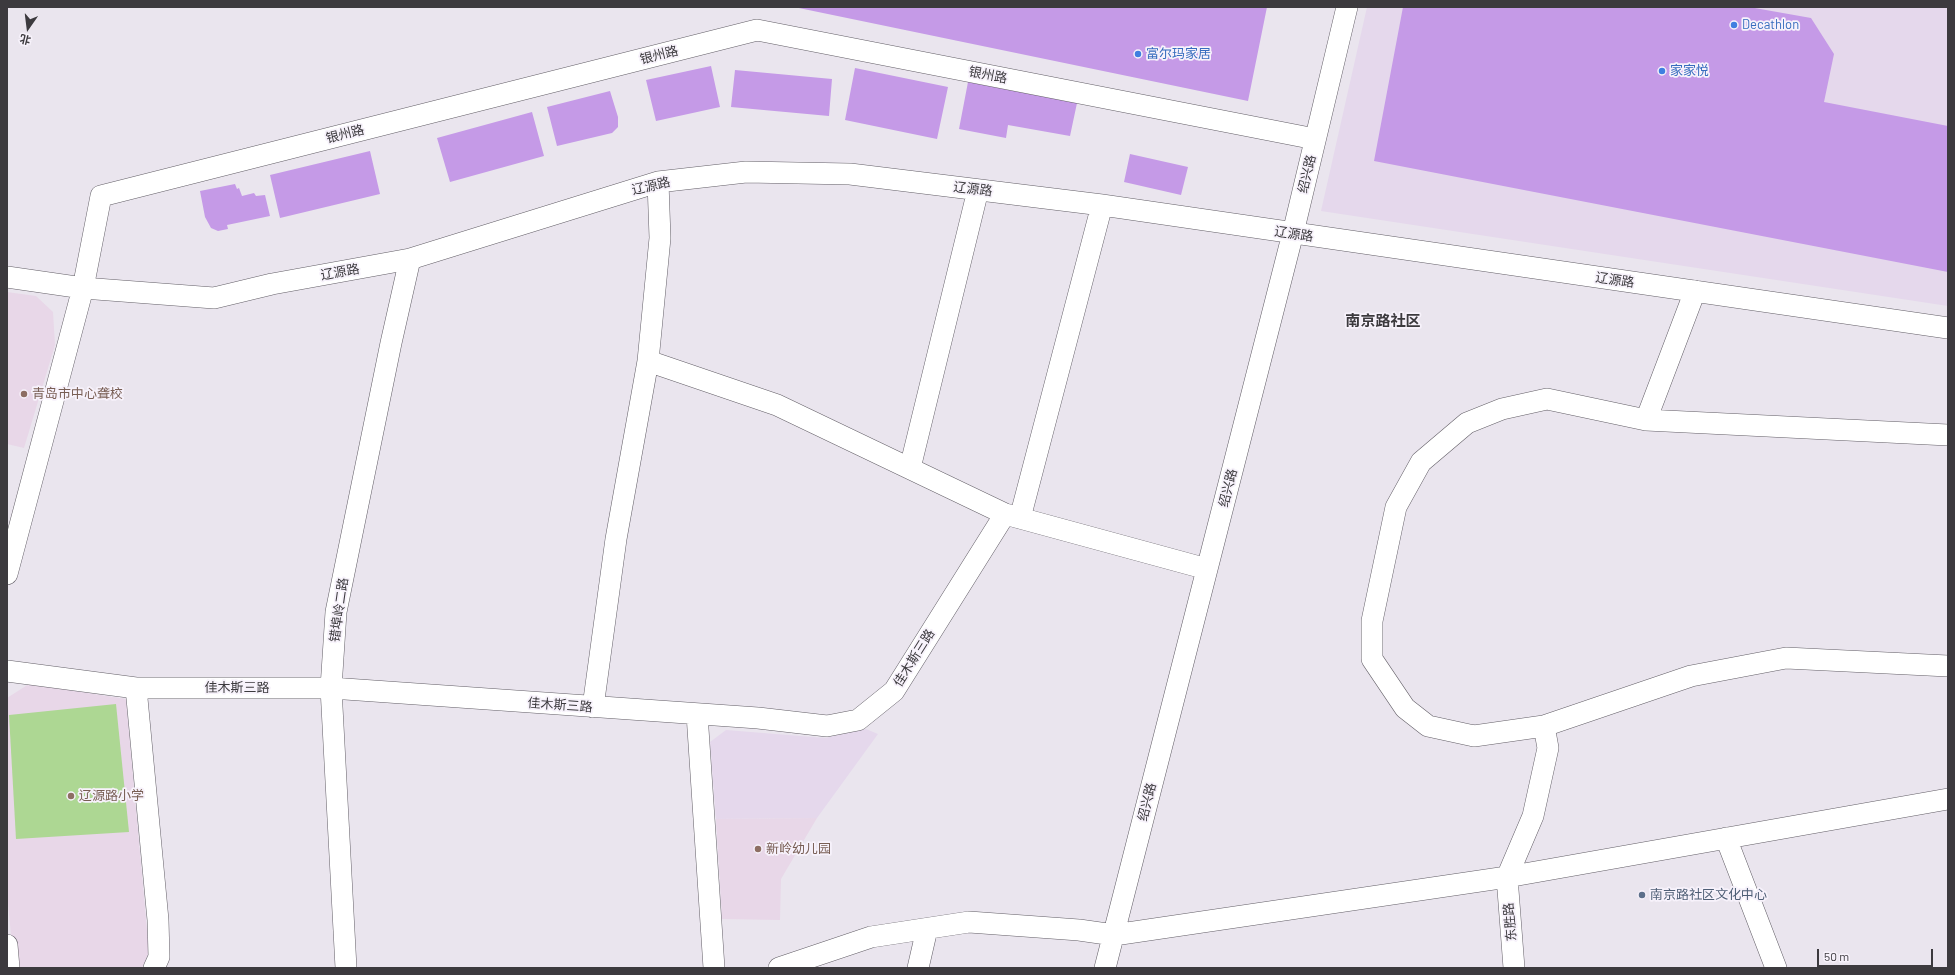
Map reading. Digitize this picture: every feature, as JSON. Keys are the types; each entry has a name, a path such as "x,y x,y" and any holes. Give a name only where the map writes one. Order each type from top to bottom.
{"street":[{"name":"绍兴路","path":"1105,968 1293,233 1346,7"},
{"name":"银州路","path":"82,288 101,196 757,30 1315,139"},
{"name":"辽源路","path":"7,277 82,288 214,298 272,284 410,259 658,182 746,172 835,174 1102,205 1948,328"},
{"path":"593,707 616,539 648,361 660,238 658,182"},
{"path":"910,468 978,190"},
{"name":"佳木斯三路","path":"7,671 136,688 331,688 758,718 827,726 858,720 894,691 1012,516 1102,205"},
{"name":"错埠岭二路","path":"346,968 331,688 336,612 391,343 410,259"},
{"path":"7,574 82,288"},
{"path":"1646,420 1694,291"},
{"path":"648,361 777,405 1012,516 1207,569"},
{"path":"1948,435 1646,420 1547,400 1502,409 1467,423 1421,462 1396,507 1372,620 1372,659 1405,708 1428,726 1474,736 1544,726 1691,676 1786,658 1948,666"},
{"path":"136,688 158,920 159,957 154,968"},
{"path":"697,714 714,968"},
{"path":"1507,877 1533,816 1548,748 1544,726"},
{"path":"779,968 872,937 969,922 1078,930 1114,935 1507,877 1948,799"},
{"path":"1726,838 1776,968"},
{"name":"东胜路","path":"1507,877 1514,968"},
{"path":"918,968 927,929"},
{"path":"7,945 9,968"}],"shaded area":[{"path":"1367,7 1948,7 1948,306 1321,211"},
{"name":"青岛市中心聋校","path":"7,292 36,296 53,312 55,345 24,448 7,444"},
{"name":"辽源路小学","path":"29,684 126,699 149,952 142,968 14,968 7,892 7,698"},
{"path":"866,729 878,734 817,818 716,819 710,742 726,730 825,738"},
{"name":"新岭幼儿园","path":"817,818 781,879 780,920 722,919 716,819"}],"green space":[{"path":"116,704 129,832 16,839 9,715"}],"building":[{"name":"富尔玛家居","path":"794,7 1267,7 1248,101"},
{"path":"1403,7 1749,7 1811,18 1834,54 1824,102 1948,126 1948,272 1374,161"},
{"path":"711,66 720,107 656,121 646,80"},
{"path":"855,68 948,87 937,139 845,120"},
{"path":"735,70 832,79 829,116 731,107"},
{"path":"968,82 1077,103 1070,136 1008,125 1006,138 959,129"},
{"path":"610,91 618,117 618,127 612,133 557,146 547,107"},
{"path":"532,112 544,156 450,182 437,138"},
{"path":"370,151 380,194 280,218 270,175"},
{"path":"1130,154 1188,167 1181,195 1124,182"},
{"path":"235,184 237,189 239,188 242,196 254,193 256,196 265,195 270,216 227,225 228,229 218,231 211,228 205,217 200,191"}],"place":[{"name":"Decathlon","path":"1734,25"},
{"name":"富尔玛家居","path":"1138,54"},
{"name":"家家悦","path":"1662,71"},
{"name":"青岛市中心聋校","path":"24,394"},
{"name":"辽源路小学","path":"71,796"},
{"name":"新岭幼儿园","path":"758,849"},
{"name":"南京路社区文化中心","path":"1642,895"}],"district":[{"name":"南京路社区","path":"1383,321"}]}
